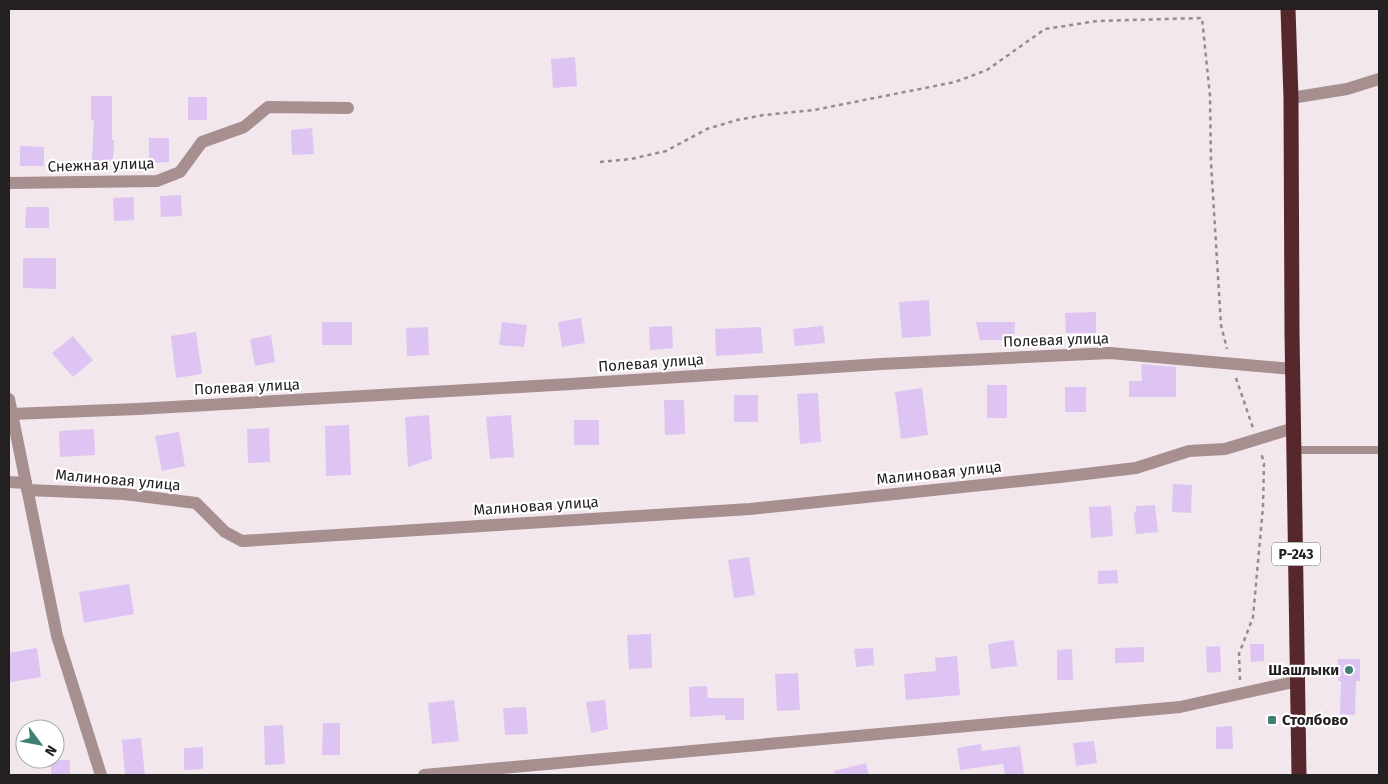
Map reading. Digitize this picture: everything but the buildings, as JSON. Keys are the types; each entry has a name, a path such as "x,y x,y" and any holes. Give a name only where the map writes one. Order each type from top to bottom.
{"highway":[{"name":"Р-243","path":"1288,9 1291,98 1292,369 1299,775"}],"street":[{"path":"1291,98 1347,89 1379,80"},
{"name":"Снежная улица","path":"9,183 158,182 180,172 202,142 244,127 268,106 348,108"},
{"name":"Полевая улица","path":"12,414 137,409 881,364 1100,354 1292,369"},
{"path":"9,399 57,636 101,775"},
{"name":"Малиновая улица","path":"9,482 26,486 124,494 196,503 226,532 242,541 750,509 1060,477 1136,468 1189,451 1225,449 1294,428"},
{"path":"424,775 1180,707 1298,681"}],"lane":[{"path":"1294,450 1377,450"}],"path":[{"path":"600,162 631,159 666,151 707,129 737,120 814,110 955,82 987,70 1045,29 1096,21 1202,18 1210,96 1211,172 1221,325 1231,364 1264,464 1263,507 1253,617 1239,654 1240,680 1238,694"}],"place":[{"name":"Шашлыки","path":"1349,670"},
{"name":"Столбово","path":"1272,720"}]}
